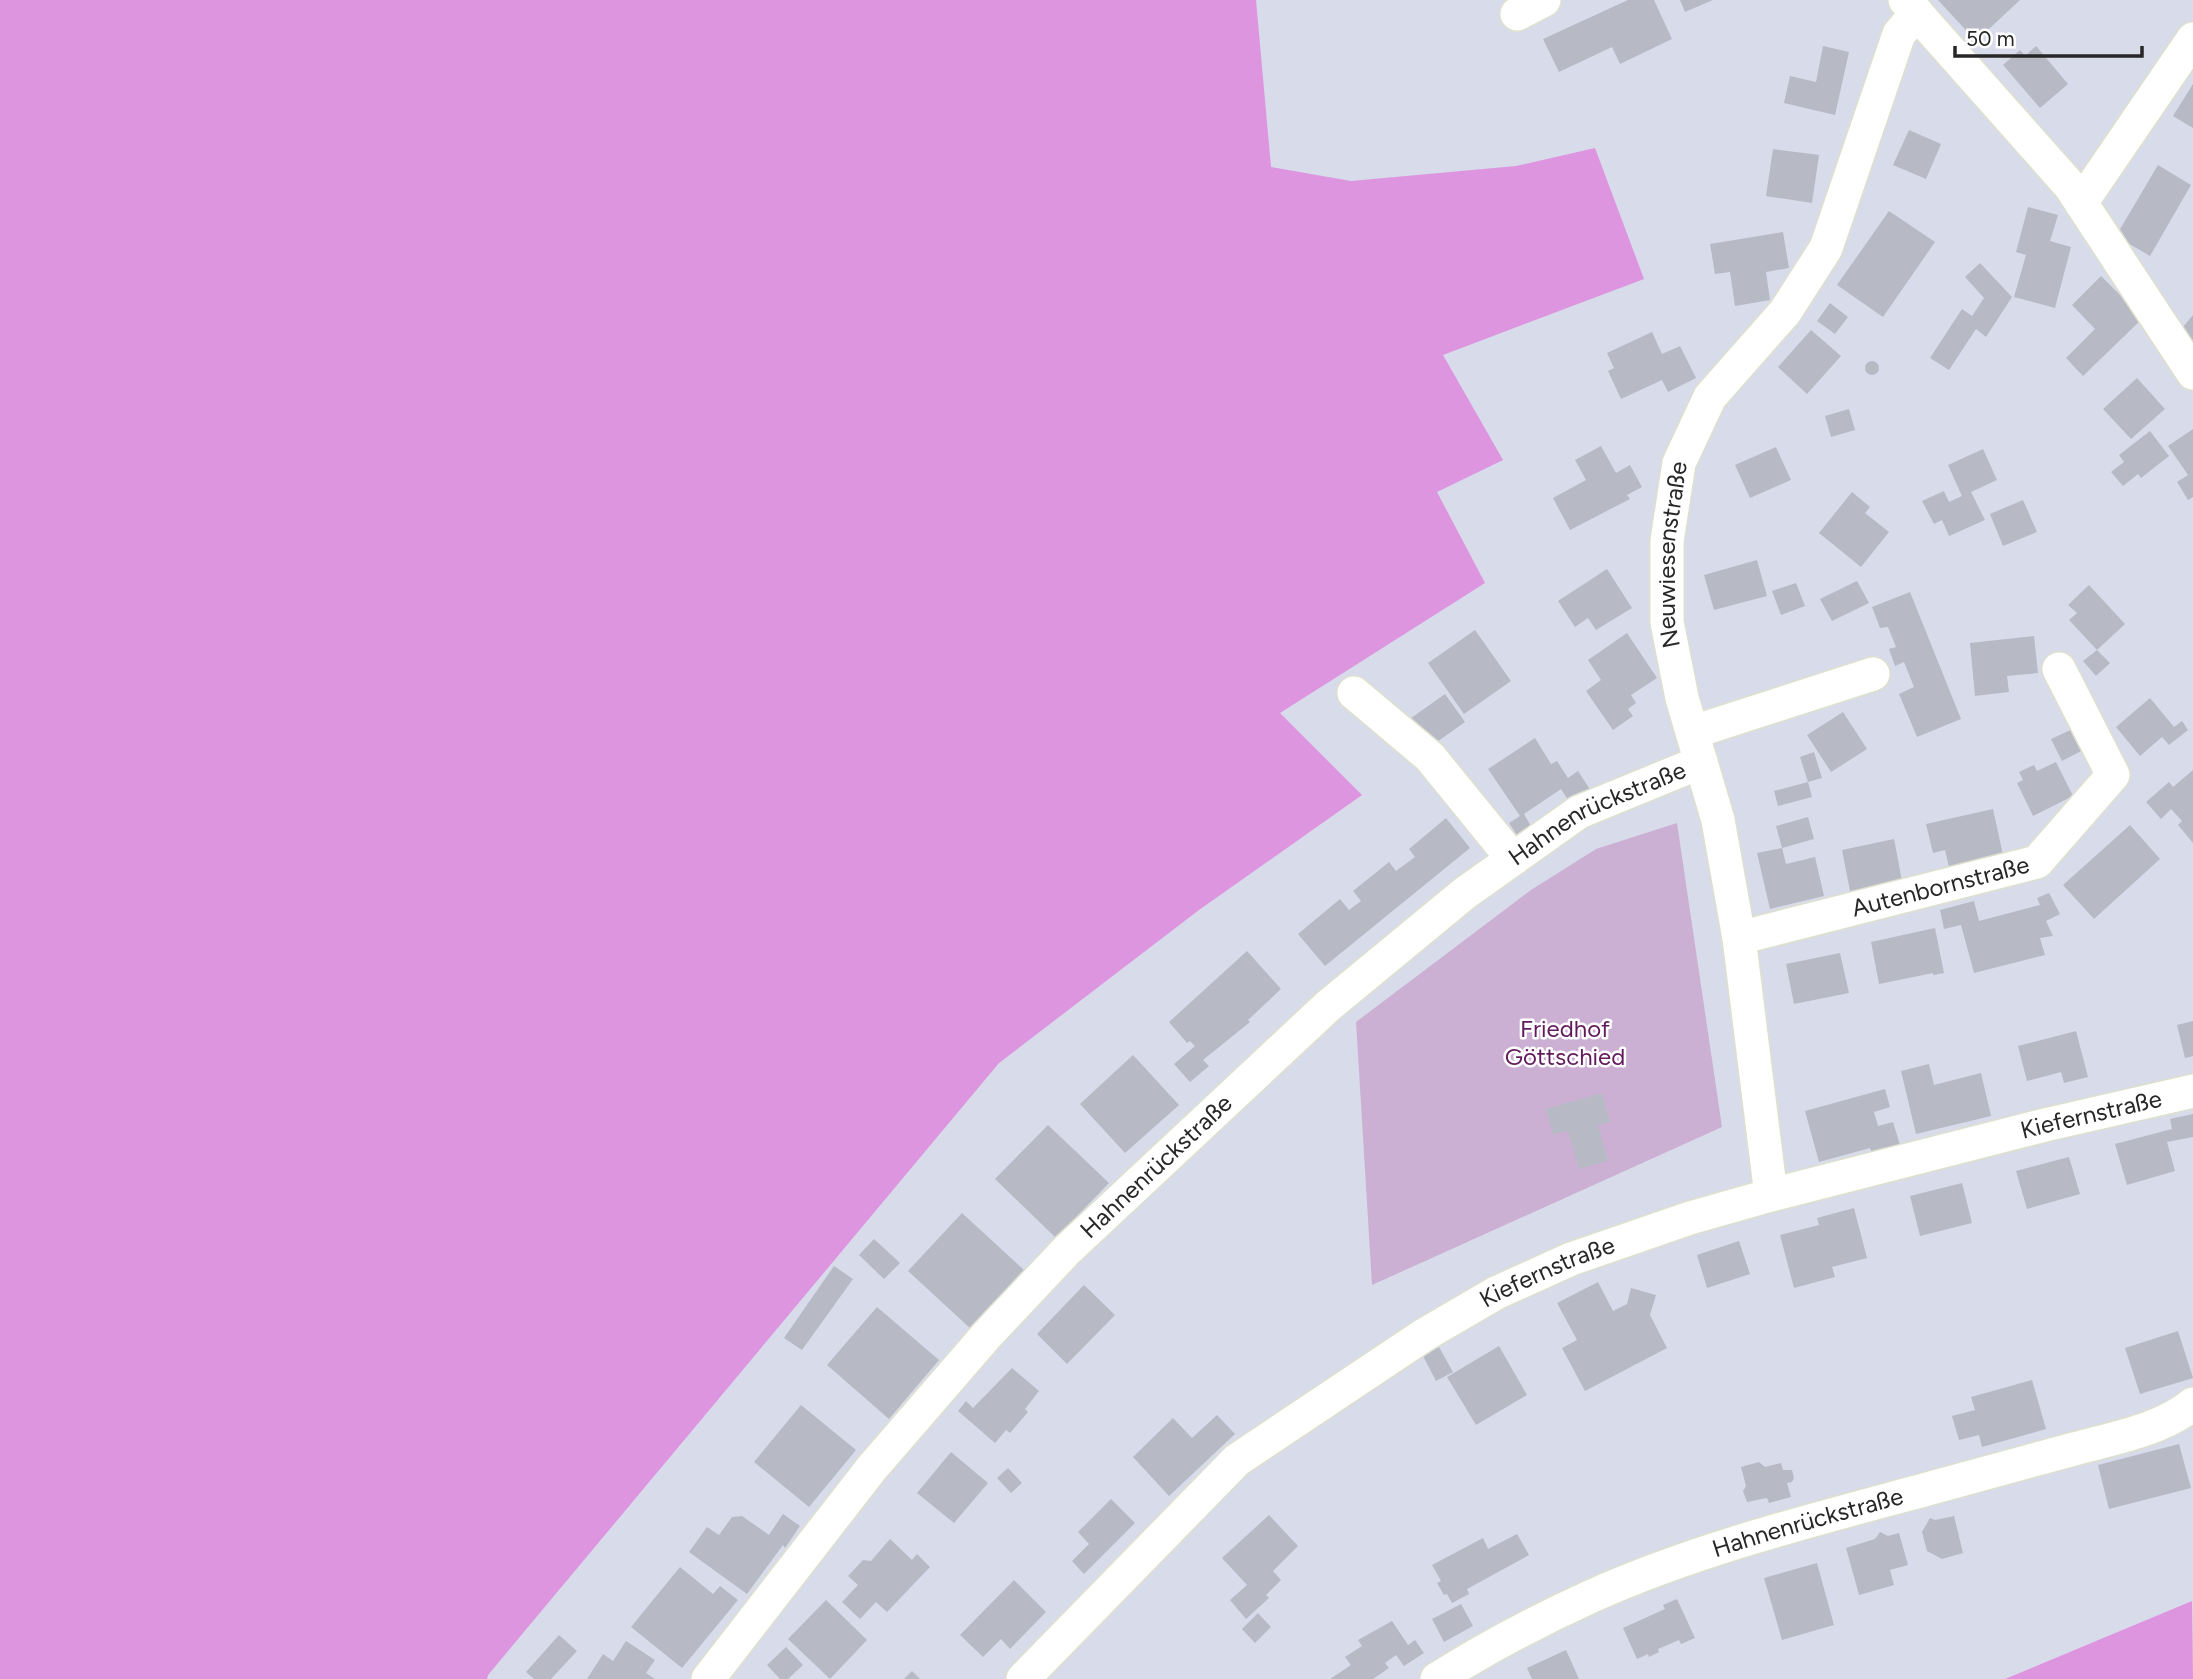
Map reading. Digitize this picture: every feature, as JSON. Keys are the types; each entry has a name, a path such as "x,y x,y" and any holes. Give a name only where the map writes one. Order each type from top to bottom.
{"street":[{"path":"1911,7 2070,186 2193,373"},
{"name":"Neuwiesenstraße","path":"1771,1195 1739,938 1718,820 1682,698 1667,622 1667,541 1679,463 1710,397 1785,312 1826,248 1899,34 1911,7"},
{"path":"2081,203 2193,39"},
{"name":"Autenbornstraße","path":"1739,938 2037,862 2113,775 2059,669"},
{"name":"Hahnenrückstraße","path":"708,1679 871,1469 986,1336 1066,1251 1328,1006 1465,893 1579,812 1697,747 1873,674"},
{"path":"1354,693 1430,757 1513,859"},
{"name":"Kiefernstraße","path":"1023,1679 1237,1460 1424,1335 1496,1293 1572,1259 1690,1218 2078,1117 2193,1091"},
{"name":"Hahnenrückstraße","path":"1437,1679 1522,1630 1592,1596 1652,1572 1723,1548 1884,1501 2120,1436 2161,1423 2193,1404"}],"shaded area":[{"path":"0,0 1256,0 1271,167 1351,181 1516,166 1595,148 1644,279 1443,355 1503,460 1437,492 1485,583 1280,713 1362,795 1199,910 999,1063 487,1679 0,1679"},
{"path":"2192,1601 2193,1679 2005,1679"}],"green space":[{"name":"Friedhof Göttschied","path":"1677,823 1722,1127 1372,1285 1356,1022 1531,890 1596,849"}],"building":[{"path":"1628,0 1654,0 1672,39 1620,64 1612,47 1559,72 1543,39"},
{"path":"1680,0 1713,0 1685,12"},
{"path":"1938,0 2020,0 1976,41"},
{"path":"1823,46 1849,52 1835,115 1784,103 1790,76 1816,82"},
{"path":"2036,46 2068,84 2040,108 2003,65 2020,50 2025,56"},
{"path":"2193,84 2193,128 2173,116"},
{"path":"1909,130 1941,144 1926,179 1893,165"},
{"path":"1773,149 1819,155 1812,203 1766,196"},
{"path":"2158,165 2191,185 2150,256 2116,236"},
{"path":"2028,207 2058,215 2050,241 2071,247 2055,308 2014,297 2026,255 2016,252"},
{"path":"1889,211 1935,242 1883,317 1837,285"},
{"path":"1783,232 1789,268 1766,272 1770,300 1735,306 1730,272 1715,274 1710,244"},
{"path":"1980,263 2012,297 1986,337 1976,329 1949,370 1930,358 1962,309 1972,316 1984,298 1965,277"},
{"path":"2101,276 2143,318 2083,376 2066,358 2095,329 2072,305"},
{"path":"1830,303 1848,317 1835,334 1817,321"},
{"path":"2193,315 2193,345 2178,333"},
{"path":"1811,330 1841,356 1807,394 1778,367"},
{"path":"1652,332 1662,354 1680,346 1696,378 1668,392 1662,380 1621,399 1608,371 1614,368 1607,353"},
{"path":"1869,361 1875,361 1879,368 1875,375 1869,375 1865,371 1865,365"},
{"path":"2137,378 2165,409 2131,439 2103,409"},
{"path":"1849,409 1855,430 1831,437 1825,416"},
{"path":"2193,429 2193,497 2188,500 2177,482 2188,475 2168,446"},
{"path":"2150,431 2169,456 2141,478 2138,474 2123,486 2111,472 2124,462 2119,455"},
{"path":"1601,446 1616,473 1630,465 1642,487 1627,495 1630,499 1570,530 1553,498 1586,480 1575,460"},
{"path":"1776,447 1791,480 1750,498 1735,465"},
{"path":"1983,449 1997,480 1971,492 1985,520 1949,536 1942,520 1934,524 1922,501 1944,491 1949,502 1962,496 1948,465"},
{"path":"1852,492 1870,507 1865,513 1889,532 1861,567 1819,533"},
{"path":"2023,500 2037,532 2003,546 1990,514"},
{"path":"1757,560 1767,596 1714,610 1704,575"},
{"path":"1607,569 1632,608 1596,630 1588,618 1575,627 1558,601"},
{"path":"1857,581 1869,603 1832,621 1820,599"},
{"path":"1796,583 1805,606 1781,615 1772,591"},
{"path":"2089,585 2125,624 2097,650 2069,620 2077,613 2068,605"},
{"path":"1910,592 1961,719 1917,737 1899,694 1914,687 1904,662 1895,666 1889,649 1896,647 1888,627 1880,628 1872,607"},
{"path":"1475,630 1511,681 1464,714 1428,663"},
{"path":"1627,633 1657,678 1631,695 1636,703 1628,709 1633,716 1613,730 1586,691 1601,680 1588,660"},
{"path":"2034,636 2038,673 2007,676 2009,692 1975,696 1970,643"},
{"path":"2097,650 2110,663 2096,676 2083,661"},
{"path":"1445,694 1465,722 1427,749 1407,721"},
{"path":"2150,698 2174,727 2182,721 2188,730 2169,745 2162,737 2140,756 2116,727"},
{"path":"1843,712 1867,749 1831,772 1807,735"},
{"path":"2075,728 2085,749 2062,761 2051,739"},
{"path":"1535,738 1551,764 1557,761 1568,778 1578,771 1591,791 1570,803 1561,789 1524,814 1532,828 1518,837 1509,823 1520,816 1488,769"},
{"path":"1814,752 1822,778 1808,782 1800,757"},
{"path":"2056,762 2073,796 2033,816 2017,783 2023,780 2019,772 2034,765 2037,771"},
{"path":"2193,770 2193,843 2178,825 2182,821 2171,809 2161,819 2146,802 2169,782 2173,787"},
{"path":"1808,782 1812,797 1778,806 1774,791"},
{"path":"1993,809 2003,855 1949,867 1945,850 1933,853 1926,824"},
{"path":"1808,817 1814,839 1782,848 1776,826"},
{"path":"1446,818 1470,848 1325,966 1298,934 1340,899 1349,910 1361,901 1353,891 1389,862 1396,871 1415,857 1409,849"},
{"path":"2130,825 2160,859 2094,919 2063,885"},
{"path":"1894,839 1902,881 1850,891 1842,850"},
{"path":"1782,848 1786,864 1815,857 1824,896 1770,909 1757,853"},
{"path":"2049,893 2060,914 2046,921 2053,936 2040,938 2045,955 1974,973 1961,925 1944,929 1940,910 1974,901 1979,921 2040,905 2037,898"},
{"path":"1935,928 1944,973 1879,984 1871,942"},
{"path":"1247,951 1281,989 1248,1020 1250,1022 1203,1060 1209,1066 1190,1082 1174,1064 1195,1046 1190,1041 1187,1043 1169,1022"},
{"path":"1840,953 1849,993 1794,1004 1786,964"},
{"path":"2193,1021 2193,1056 2185,1058 2177,1025"},
{"path":"2076,1031 2088,1077 2064,1083 2061,1072 2027,1081 2018,1046"},
{"path":"1133,1055 1179,1105 1125,1153 1080,1104"},
{"path":"1929,1064 1934,1085 1981,1073 1991,1116 1916,1134 1901,1071"},
{"path":"1885,1089 1890,1107 1874,1112 1878,1126 1893,1122 1900,1145 1872,1153 1870,1148 1819,1162 1805,1111"},
{"path":"1602,1093 1610,1122 1598,1125 1608,1161 1579,1169 1568,1131 1553,1135 1546,1109"},
{"path":"2193,1114 2193,1137 2167,1142 2175,1171 2127,1185 2115,1144 2172,1129 2170,1119"},
{"path":"1048,1125 1109,1183 1056,1238 995,1179"},
{"path":"2069,1157 2080,1194 2027,1209 2016,1171"},
{"path":"1962,1183 1972,1223 1920,1236 1910,1196"},
{"path":"1854,1208 1867,1258 1832,1267 1835,1277 1794,1288 1780,1235 1819,1225 1817,1218"},
{"path":"962,1213 1025,1271 971,1329 908,1271"},
{"path":"874,1239 900,1263 884,1279 859,1255"},
{"path":"1739,1241 1750,1274 1707,1288 1697,1255"},
{"path":"834,1266 853,1279 802,1350 784,1338"},
{"path":"1598,1282 1613,1311 1627,1304 1631,1288 1656,1295 1650,1315 1667,1348 1585,1391 1562,1348 1577,1340 1557,1303"},
{"path":"1084,1285 1115,1315 1067,1364 1037,1334"},
{"path":"877,1307 939,1360 889,1419 827,1365"},
{"path":"2178,1331 2193,1378 2140,1394 2125,1348"},
{"path":"1499,1346 1527,1395 1476,1425 1447,1377"},
{"path":"1439,1347 1453,1372 1436,1381 1423,1356"},
{"path":"1012,1368 1039,1391 1025,1409 1028,1412 1010,1433 1006,1430 995,1443 958,1411 966,1401 973,1408"},
{"path":"2032,1380 2046,1429 1982,1447 1979,1435 1959,1440 1952,1416 1975,1410 1971,1397"},
{"path":"801,1405 856,1450 809,1507 754,1462"},
{"path":"1217,1415 1235,1434 1169,1496 1133,1457 1173,1418 1192,1438"},
{"path":"2179,1444 2191,1488 2109,1509 2098,1465"},
{"path":"951,1452 988,1483 954,1523 917,1493"},
{"path":"1759,1462 1765,1467 1781,1463 1783,1470 1792,1470 1794,1478 1787,1483 1791,1497 1769,1503 1767,1498 1747,1502 1741,1467"},
{"path":"1008,1468 1022,1483 1011,1493 997,1478"},
{"path":"1111,1499 1135,1523 1084,1574 1072,1561 1089,1544 1078,1532"},
{"path":"783,1514 800,1526 747,1594 689,1552 707,1527 719,1535 732,1517 742,1516 769,1535"},
{"path":"1269,1515 1298,1546 1273,1571 1281,1580 1266,1595 1269,1598 1246,1619 1230,1600 1247,1585 1222,1558"},
{"path":"1954,1516 1963,1553 1942,1559 1927,1551 1922,1532 1930,1518 1935,1520"},
{"path":"1880,1532 1888,1536 1899,1533 1908,1565 1890,1570 1894,1585 1859,1595 1846,1548 1875,1539"},
{"path":"1517,1534 1529,1555 1467,1589 1469,1594 1452,1603 1447,1594 1444,1595 1437,1583 1441,1581 1432,1565 1483,1538 1488,1549"},
{"path":"890,1539 912,1560 917,1554 930,1567 887,1612 876,1602 860,1619 842,1602 858,1585 848,1576 863,1560 871,1561"},
{"path":"1817,1563 1834,1625 1782,1640 1764,1578"},
{"path":"680,1567 713,1594 720,1586 738,1600 682,1668 631,1627"},
{"path":"1014,1580 1046,1612 1010,1649 1001,1639 983,1657 960,1635"},
{"path":"1677,1599 1695,1638 1681,1644 1679,1640 1658,1649 1659,1652 1649,1657 1648,1654 1637,1659 1623,1628 1665,1609 1663,1605"},
{"path":"826,1600 867,1640 830,1679 788,1639"},
{"path":"1461,1604 1473,1626 1444,1642 1432,1619"},
{"path":"1258,1613 1271,1627 1255,1643 1242,1629"},
{"path":"1392,1621 1408,1645 1415,1640 1424,1653 1404,1666 1396,1655 1385,1663 1389,1668 1373,1679 1330,1679 1351,1665 1345,1657 1362,1646 1358,1640"},
{"path":"559,1635 577,1651 551,1679 534,1679 526,1672"},
{"path":"626,1641 655,1660 646,1673 655,1679 587,1679 603,1654 613,1661"},
{"path":"786,1647 803,1665 788,1679 780,1679 767,1665"},
{"path":"1566,1650 1579,1679 1532,1679 1527,1668"},
{"path":"912,1671 920,1679 904,1679"}]}
